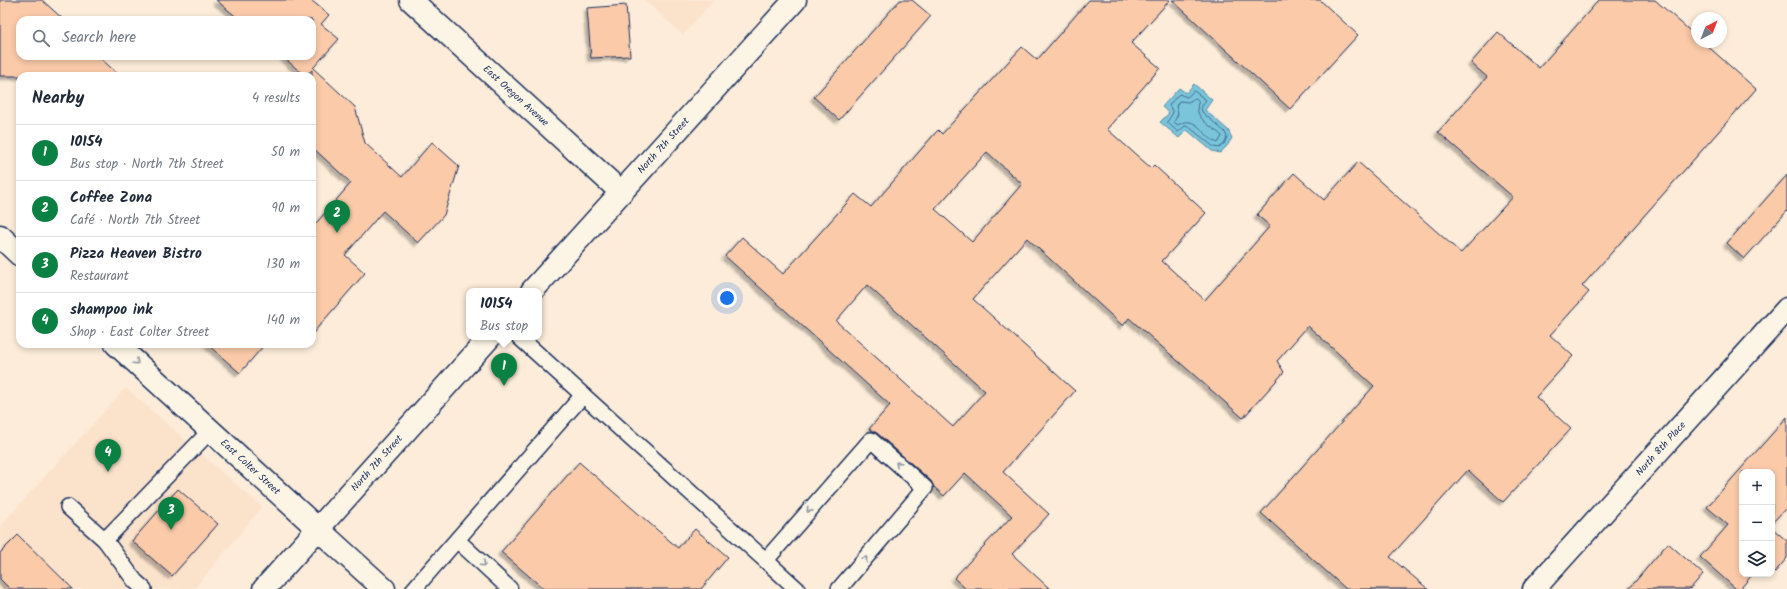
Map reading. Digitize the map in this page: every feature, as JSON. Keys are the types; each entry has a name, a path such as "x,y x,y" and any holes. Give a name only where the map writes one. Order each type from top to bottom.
{"street":[{"name":"East Oregon Avenue","path":"411,0 621,192"},
{"name":"North 7th Street","path":"535,288 795,0"},
{"name":"North 8th Place","path":"1534,589 1787,309"},
{"name":"North 7th Street","path":"264,589 487,340"},
{"name":"East Colter Street","path":"120,348 384,589"}],"lane":[{"path":"522,340 797,589"},
{"path":"414,589 583,395"},
{"path":"105,540 210,431"},
{"path":"766,560 871,440 925,488 839,589"},
{"path":"68,507 105,540 135,581 144,589"},
{"path":"456,540 510,589"}],"shaded area":[{"path":"645,0 714,0 683,35"},
{"path":"126,388 262,507 194,589 0,589 0,526"}],"water":[{"path":"1194,84 1212,100 1205,110 1228,130 1232,138 1220,153 1212,151 1187,130 1179,138 1160,122 1169,113 1162,107 1179,88 1186,93"}],"building":[{"path":"0,0 42,0 60,16 16,16 16,60 102,60 116,72 16,72 16,76 0,76"},
{"path":"216,0 311,0 329,15 321,24 339,39 313,68 355,107 365,143 402,177 432,142 459,166 444,215 418,243 383,211 345,255 365,273 316,329 316,223 351,183 316,151 316,72 312,72 312,70 310,72 300,72 287,60 316,60 316,16 235,16"},
{"path":"900,0 912,0 931,16 839,120 814,97"},
{"path":"1089,0 1170,0 1131,43 1160,68 1107,129 1151,168 1154,165 1206,213 1162,261 1205,300 1270,226 1257,215 1294,173 1324,200 1358,162 1461,253 1513,197 1438,132 1487,77 1471,63 1498,32 1539,68 1599,0 1655,0 1691,32 1691,48 1710,48 1756,89 1582,286 1589,292 1550,335 1573,356 1536,397 1571,429 1503,502 1468,470 1390,557 1428,589 1346,589 1261,513 1374,386 1308,326 1277,361 1284,372 1243,418 1129,318 1123,326 1027,238 973,299 1075,391 1003,472 1049,514 1012,554 1050,589 966,589 954,578 1012,516 965,473 944,496 934,487 931,481 877,433 869,429 890,405 725,256 742,237 783,274 855,194 871,207 938,130 942,134 1022,47 1037,60","holes":["987,152 1022,184 972,242 935,209","867,285 985,391 953,427 836,321"]},
{"path":"1172,0 1320,0 1358,35 1290,109"},
{"path":"626,5 630,56 591,58 587,8"},
{"path":"1787,175 1787,211 1744,259 1727,243"},
{"path":"212,348 262,348 240,373"},
{"path":"1787,417 1787,507 1775,520 1775,469 1741,469"},
{"path":"579,462 678,548 695,529 728,557 701,589 544,589 501,552"},
{"path":"1739,471 1739,577 1750,577 1740,589 1736,589 1700,557 1728,525 1707,507"},
{"path":"178,489 218,524 172,576 132,541"},
{"path":"1775,531 1787,541 1787,558 1775,572"},
{"path":"18,535 73,589 10,589 0,579 0,553"},
{"path":"1668,543 1703,574 1690,589 1629,589"}],"place":[{"name":"Coffee Zona","path":"337,233"},
{"name":"10154","path":"504,386"},
{"name":"shampoo ink","path":"108,472"},
{"name":"Pizza Heaven Bistro","path":"171,530"}]}
